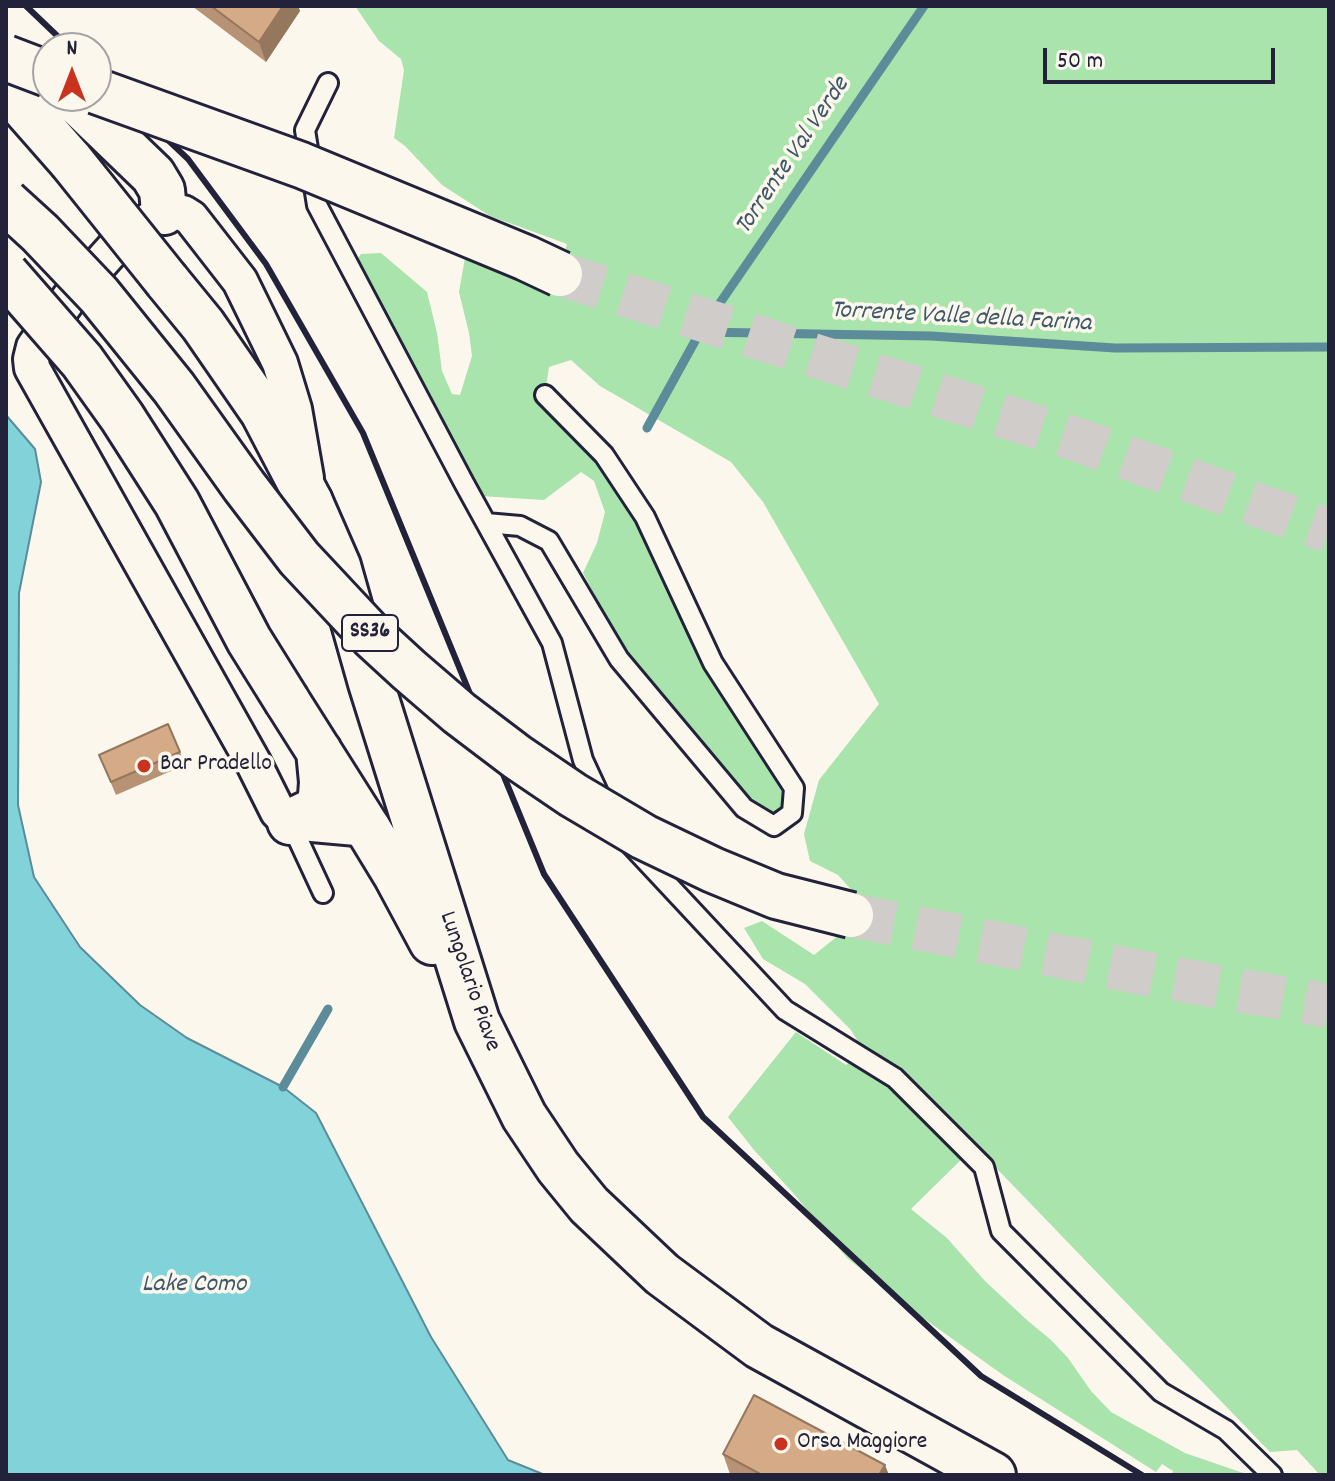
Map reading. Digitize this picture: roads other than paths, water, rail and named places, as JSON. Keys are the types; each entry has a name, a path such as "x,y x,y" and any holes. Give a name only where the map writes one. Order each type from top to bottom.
{"main road":[{"path":"6,45 32,64"},
{"path":"6,58 32,69"},
{"name":"Lungolario Piave","path":"6,87 71,161 203,325 263,412 310,502 338,566 371,683 477,1021 524,1116 558,1167 589,1205 662,1274 759,1346 993,1475"},
{"path":"112,97 301,165 560,274"},
{"path":"88,112 153,175 162,190 164,212"},
{"name":"SS36","path":"6,202 99,295 174,388 299,558 372,636 459,713 573,795 644,837 776,896 851,915"},
{"path":"6,274 82,361 177,503 249,640 396,875 477,1021"},
{"path":"290,822 317,809 322,782 319,751"}],"street":[{"path":"310,502 294,409 280,363 240,281 191,218 174,211 157,215 122,239 70,297 34,347 31,364 34,373 253,762 278,812 290,822 368,829"}],"lane":[{"path":"328,83 305,130 317,205 552,643 583,760 604,806 637,853 785,1010 895,1078 984,1167 1001,1231 1161,1392 1226,1430 1272,1475"},
{"path":"486,523 520,526 549,541 619,659 744,808 774,826 792,813 794,788 713,663 645,517 604,455 545,395"},
{"path":"290,822 323,893"}],"water":[{"name":"Lake Como","path":"6,415 35,449 41,482 19,593 18,805 34,877 80,947 140,1005 187,1038 283,1087 316,1113 431,1337 508,1460 545,1475 6,1475"}],"waterway":[{"name":"Torrente Val Verde","path":"700,332 924,6"},
{"name":"Torrente Valle della Farina","path":"647,428 700,332 931,336 1115,348 1329,347"},
{"name":"Torrente Valle della Farina","path":"283,1087 328,1009"}],"tunnel":[{"path":"560,274 1081,441 1329,531"},
{"path":"851,915 1329,1006"}],"railway":[{"path":"26,6 53,32"},
{"path":"112,87 188,159 266,264 363,433 544,874 703,1117 981,1376 1142,1475"}],"place":[{"name":"Bar Pradello","path":"144,766"},
{"name":"Orsa Maggiore","path":"781,1444"}]}
